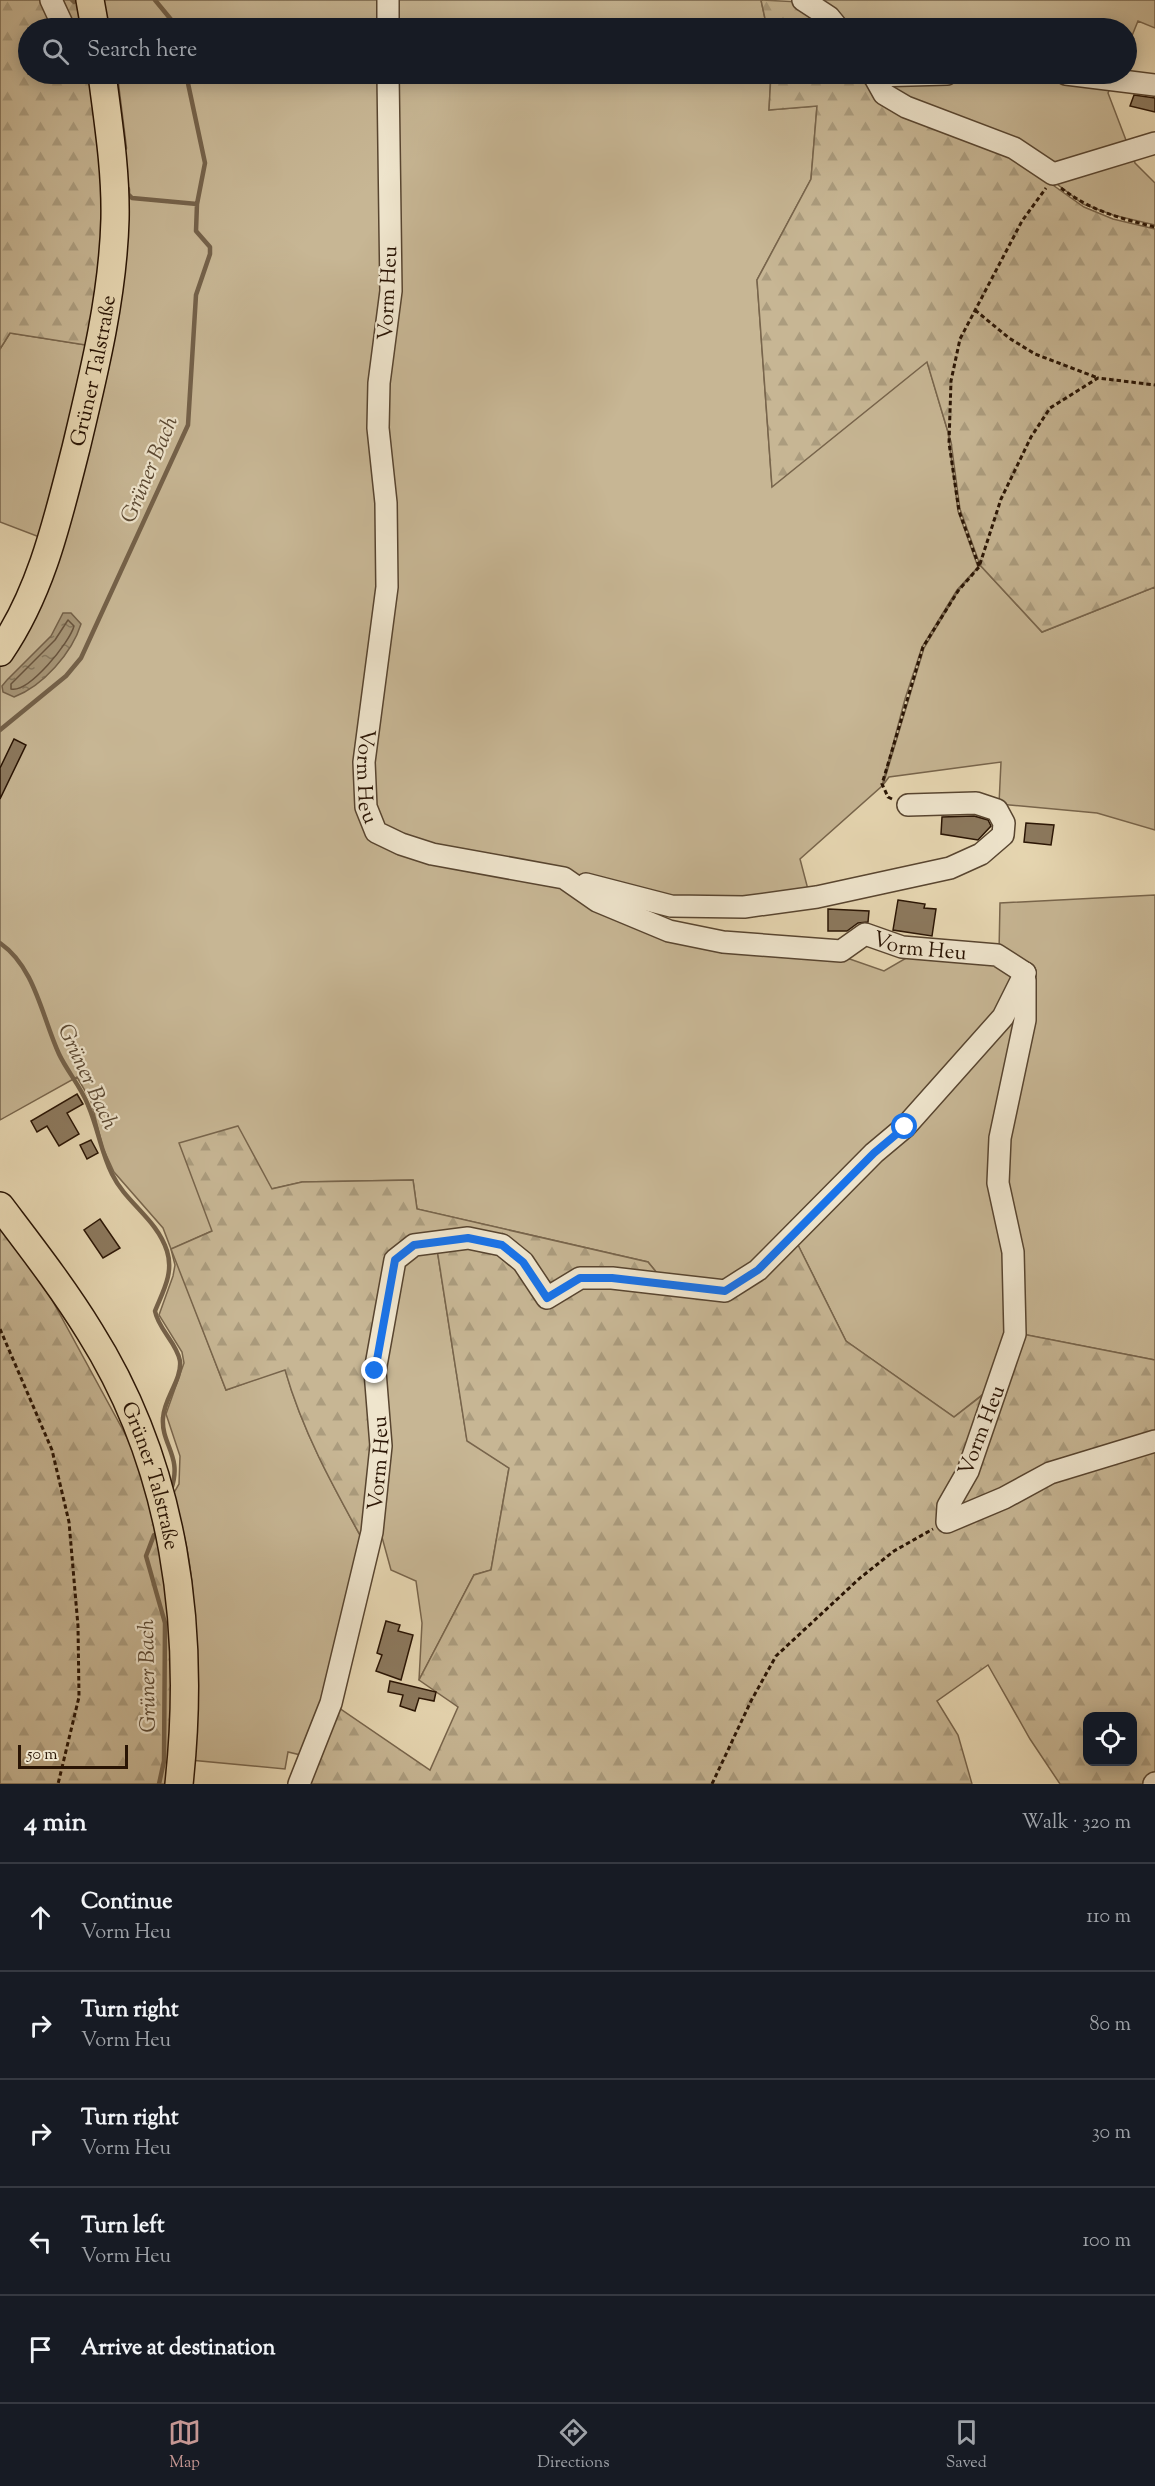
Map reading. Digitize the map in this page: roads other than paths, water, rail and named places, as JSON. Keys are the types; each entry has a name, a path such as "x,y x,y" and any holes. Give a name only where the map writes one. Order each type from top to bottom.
{"main road":[{"path":"90,0 93,18"},
{"name":"Grüner Talstraße","path":"0,652 23,615 46,557 94,372 111,273 115,218 111,146 103,84"},
{"name":"Grüner Talstraße","path":"0,1206 91,1333 127,1400 148,1455 167,1522 180,1586 186,1673 179,1784"}],"street":[{"path":"51,0 59,18"},
{"path":"388,0 388,18"},
{"path":"803,0 830,18"},
{"path":"1137,83 1155,85"},
{"name":"Vorm Heu","path":"388,84 391,291 379,383 378,417 386,503 387,587 364,762 366,807 376,832 401,844 470,863 564,878 597,901 669,931 723,942 841,951 865,934 902,947 997,955 1025,973"},
{"path":"878,84 884,94 906,107 1014,148 1052,178 1155,143"},
{"path":"564,878 671,906 744,907 817,897 950,868 981,854 1003,835 1004,823 997,810 976,803 908,805"},
{"name":"Vorm Heu","path":"1025,973 1025,1020 1000,1138 998,1183 1013,1252 1015,1334 968,1471 948,1506 947,1522 1004,1498 1050,1473 1155,1441"},
{"name":"Vorm Heu","path":"299,1784 331,1703 372,1532 381,1446 375,1371 395,1260 414,1245 468,1238 502,1245 523,1262 547,1298 580,1278 612,1278 725,1291 758,1270 874,1153 905,1127 1003,1017 1025,973"}],"water":[{"path":"63,613 71,613 81,624 63,657 46,677 25,692 14,697 3,692 2,686 51,636"}],"waterway":[{"name":"Grüner Bach","path":"155,0 170,18"},
{"path":"117,84 125,148"},
{"name":"Grüner Bach","path":"0,730 66,676 81,658 188,425 196,295 210,254 210,247 196,231 197,204 205,163 188,84"},
{"path":"128,189 128,194 132,198 197,204"},
{"name":"Grüner Bach","path":"0,943 12,953 30,979 59,1054 88,1105 112,1174 125,1194 149,1220 167,1251 168,1274 155,1311 180,1361 178,1375 166,1403 163,1418 165,1436 175,1468 171,1490"},
{"name":"Grüner Bach","path":"154,1535 146,1556 165,1623 164,1761 159,1784"}]}
